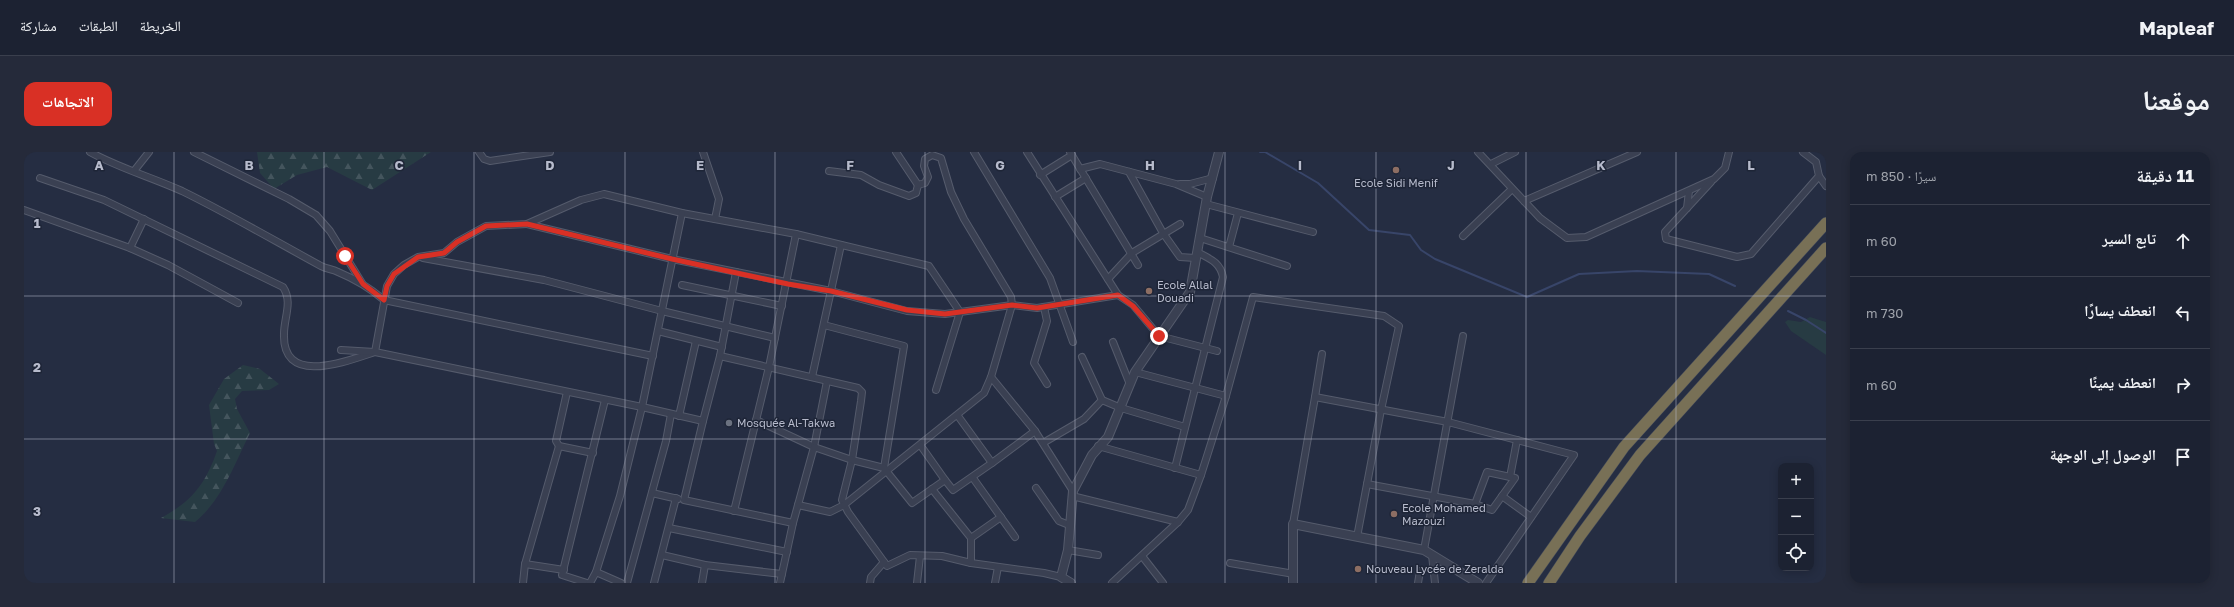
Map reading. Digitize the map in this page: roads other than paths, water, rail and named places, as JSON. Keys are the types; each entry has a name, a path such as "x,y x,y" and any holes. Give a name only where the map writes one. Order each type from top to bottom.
{"highway":[{"path":"1528,583 1624,447 1826,223"},
{"path":"1549,583 1580,536 1640,455 1826,248"},
{"path":"1522,583 1538,570"}],"street":[{"path":"90,152 107,161 182,191 293,249 324,267 337,271 363,284 384,300 653,356"},
{"path":"134,171 149,152"},
{"path":"194,152 289,199 316,215 330,231 363,284"},
{"path":"479,152 484,159 490,160 550,152"},
{"path":"703,152 719,198 716,219"},
{"path":"829,171 860,175 879,185 910,196 916,193 918,185 896,152"},
{"path":"974,152 1050,278 1061,305 1073,342"},
{"path":"1027,152 1040,175 1118,295 1133,306 1159,336 1217,351"},
{"path":"1061,577 1068,550 1072,494 1098,446 1108,437 1121,408 1129,382 1190,292 1206,200 1219,152"},
{"path":"1478,152 1491,164 1512,189 1540,218 1567,238 1586,238 1714,180"},
{"path":"1491,164 1515,152"},
{"path":"1524,201 1637,152"},
{"path":"1729,152 1725,168 1665,232 1666,238 1737,257 1751,254 1819,176"},
{"path":"1803,152 1816,162 1819,176 1826,186"},
{"path":"798,505 830,512 844,505 886,470 921,446 958,416 984,393 991,378 1012,305 1011,297 964,219 950,192 943,170 942,161 936,154 925,159 924,166 928,178 925,183 918,185"},
{"path":"1040,175 1071,154 1138,265"},
{"path":"1080,169 1100,164 1176,184 1206,200 1238,212 1313,232"},
{"path":"1129,172 1163,233 1180,257 1196,255 1216,262 1221,268 1223,277 1175,468"},
{"path":"40,178 104,200 283,287 289,297 284,336 288,355 298,364 322,367 339,364 375,352"},
{"path":"1055,197 1086,178"},
{"path":"1176,184 1190,184 1213,178"},
{"path":"1463,236 1512,189"},
{"path":"1687,208 1689,191"},
{"path":"527,224 581,200 604,194 682,212 796,234 929,266 960,312"},
{"path":"24,210 130,248 168,265 238,303"},
{"path":"590,583 596,572 620,496 642,407 682,212"},
{"path":"1229,247 1238,212"},
{"path":"130,248 144,219"},
{"path":"375,352 387,286 394,274 418,257 444,253 457,242 486,226 527,224 672,259 788,284 831,291 907,310 945,314 1012,305 1044,307 1118,295"},
{"path":"1108,279 1132,253 1180,224"},
{"path":"734,511 788,284 796,234"},
{"path":"1200,238 1287,266"},
{"path":"812,377 841,245"},
{"path":"418,257 544,280 725,327 775,338"},
{"path":"684,500 720,356 736,272"},
{"path":"682,284 731,297 782,306"},
{"path":"1112,583 1178,522 1188,510 1201,475 1226,396 1253,297 1384,316 1399,326 1381,410 1357,537"},
{"path":"1044,307 1047,321 1034,363 1047,384"},
{"path":"936,390 960,312"},
{"path":"824,325 904,346 886,470"},
{"path":"658,331 722,347"},
{"path":"1424,550 1463,336"},
{"path":"679,416 696,341"},
{"path":"1113,342 1129,382"},
{"path":"341,350 375,352 703,421"},
{"path":"1230,563 1293,579 1293,524 1322,354"},
{"path":"720,356 827,380 858,388 862,392 852,460 842,500 886,566 910,555 942,556 971,563 1061,577 1071,583"},
{"path":"1082,357 1102,400 1121,408 1185,427"},
{"path":"1135,372 1226,396"},
{"path":"991,378 1003,390 1035,431 1072,494 1178,522"},
{"path":"780,583 793,523 814,447 827,380"},
{"path":"523,583 525,564 558,446 556,441 566,392"},
{"path":"1315,397 1448,422 1574,455 1486,583"},
{"path":"587,583 562,575 605,400"},
{"path":"1043,443 1084,419 1102,400"},
{"path":"627,583 652,493 671,414"},
{"path":"958,416 992,463"},
{"path":"756,420 814,447 886,470 912,503 945,480"},
{"path":"921,446 953,490 973,478 1035,431"},
{"path":"1510,477 1517,440"},
{"path":"558,446 593,453"},
{"path":"1098,446 1201,475"},
{"path":"1367,484 1475,504 1492,510 1515,478 1487,472 1475,504"},
{"path":"973,478 1015,537"},
{"path":"1036,488 1059,521 1069,525"},
{"path":"932,489 971,538 971,563"},
{"path":"652,493 793,523"},
{"path":"1502,496 1531,518"},
{"path":"654,583 676,498"},
{"path":"971,538 1001,517"},
{"path":"1293,524 1424,550 1478,583"},
{"path":"669,528 787,552"},
{"path":"1068,550 1098,555"},
{"path":"662,555 705,565 782,574"},
{"path":"1432,555 1435,583"},
{"path":"917,583 920,556"},
{"path":"1142,556 1163,583"},
{"path":"870,583 871,577 884,562"},
{"path":"525,564 564,570"},
{"path":"702,583 705,565"},
{"path":"995,583 998,566"},
{"path":"1418,583 1420,571"},
{"path":"596,572 621,583"}],"waterway":[{"path":"1260,152 1265,152 1318,183 1369,230 1410,235 1421,250 1435,259 1527,297 1579,274 1637,271 1709,274 1735,286"},
{"path":"1788,311 1806,320 1826,333"}],"place":[{"name":"Ecole Sidi Menif","path":"1396,170"},
{"name":"Ecole Allal Douadi","path":"1149,291"},
{"name":"Mosquée Al-Takwa","path":"729,423"},
{"name":"Ecole Mohamed Mazouzi","path":"1394,514"},
{"name":"Nouveau Lycée de Zeralda","path":"1358,569"}]}
